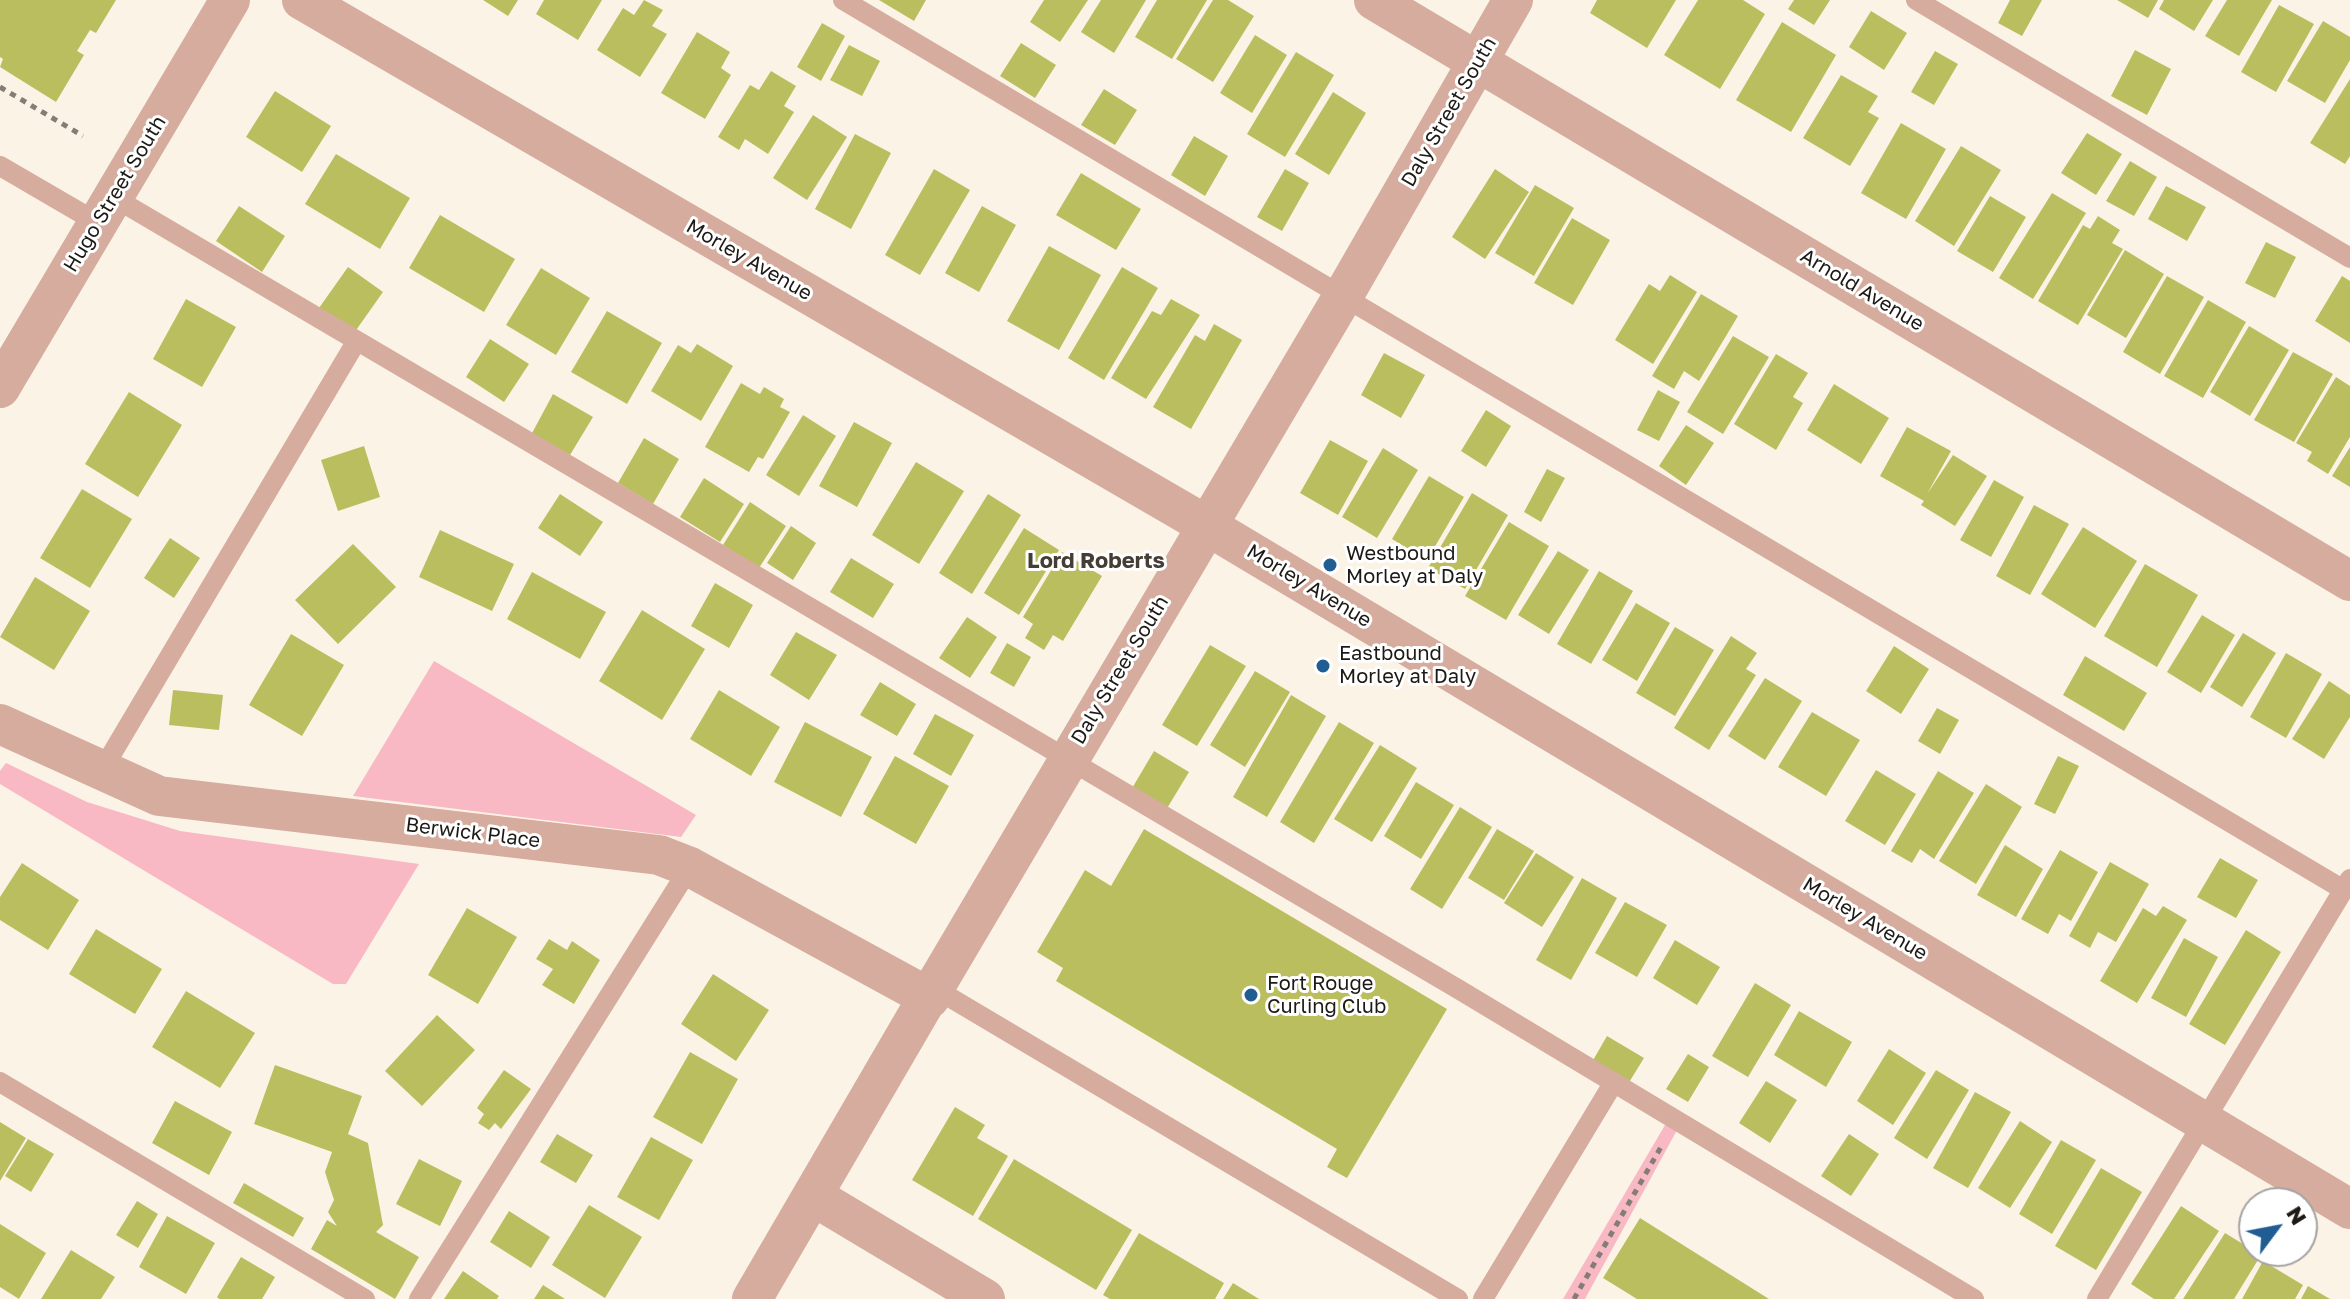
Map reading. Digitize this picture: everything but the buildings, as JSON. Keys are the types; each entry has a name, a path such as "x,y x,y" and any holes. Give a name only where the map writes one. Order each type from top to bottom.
{"street":[{"name":"Hugo Street South","path":"0,388 230,0"},
{"name":"Morley Avenue","path":"302,0 1206,525 2350,1209"},
{"name":"Arnold Avenue","path":"1374,0 2350,581"},
{"name":"Daly Street South","path":"752,1299 1066,761 1342,298 1513,0"},
{"name":"Berwick Place","path":"0,724 159,796 659,855 690,867 931,993"},
{"path":"813,1196 985,1299"}],"lane":[{"path":"843,0 1342,298 2347,885 2097,1299"},
{"path":"1916,0 2350,258"},
{"path":"0,166 106,210 356,342 1614,1082 1974,1299"},
{"path":"101,772 356,342"},
{"path":"419,1299 690,867"},
{"path":"931,993 1458,1299"},
{"path":"0,1082 365,1299"},
{"path":"1483,1299 1614,1082"}],"path":[{"path":"0,87 83,136"},
{"path":"1575,1299 1677,1120"}],"shaded area":[{"path":"434,661 696,815 681,837 353,796"},
{"path":"6,763 87,802 180,831 419,864 346,984 333,984 0,784 0,771"},
{"path":"1665,1125 1677,1130 1585,1299 1563,1299"}],"place":[{"name":"Westbound Morley at Daly","path":"1330,565"},
{"name":"Eastbound Morley at Daly","path":"1323,666"},
{"name":"Fort Rouge Curling Club","path":"1251,995"}],"district":[{"name":"Lord Roberts","path":"1096,561"}]}
